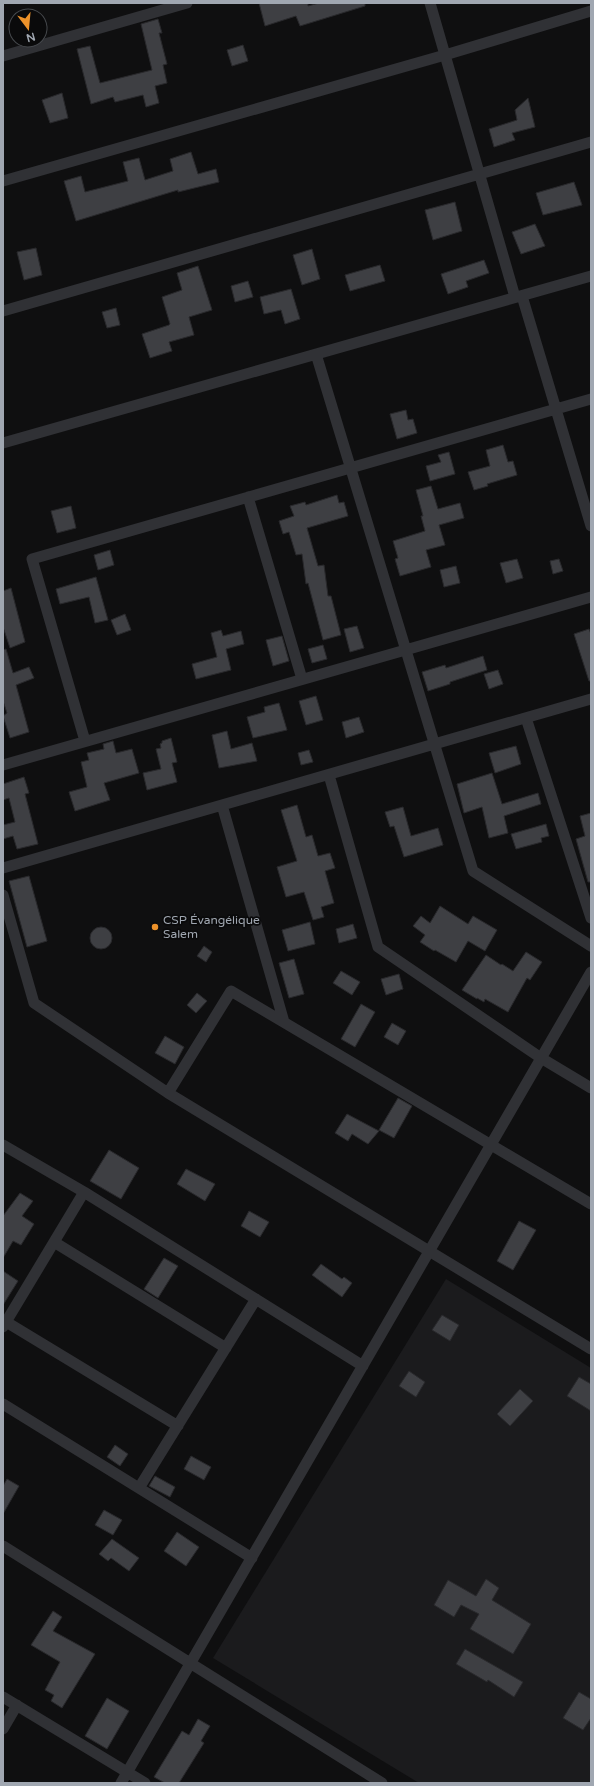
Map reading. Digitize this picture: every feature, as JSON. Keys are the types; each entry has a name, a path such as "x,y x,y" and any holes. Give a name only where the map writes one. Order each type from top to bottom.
{"street":[{"path":"3,56 170,5 186,3"},
{"path":"430,3 480,174 518,297 556,409 591,526"},
{"path":"3,181 591,11"},
{"path":"3,311 591,142"},
{"path":"3,443 591,276"},
{"path":"316,354 473,871 591,946"},
{"path":"85,741 32,559 591,399"},
{"path":"248,497 302,679"},
{"path":"3,765 591,597"},
{"path":"3,868 591,699"},
{"path":"526,718 591,918"},
{"path":"329,775 378,947 541,1058 591,1088"},
{"path":"222,805 284,1022"},
{"path":"3,895 34,1003 168,1093 591,1349"},
{"path":"121,1783 591,972"},
{"path":"168,1093 232,991 591,1204"},
{"path":"3,1145 84,1192 363,1366"},
{"path":"84,1192 4,1323 178,1426"},
{"path":"54,1242 226,1348"},
{"path":"139,1488 256,1299"},
{"path":"3,1404 252,1558"},
{"path":"4,1550 382,1783"},
{"path":"3,1697 145,1783"},
{"path":"3,1729 17,1705"}],"shaded area":[{"path":"446,1279 591,1368 591,1783 419,1783 213,1658"}],"building":[{"path":"259,3 308,3 308,6 319,3 365,3 365,6 300,26 296,16 265,26"},
{"path":"158,19 162,33 159,33 167,64 163,65 167,83 155,86 159,103 146,107 143,95 115,102 113,97 91,104 77,49 90,46 100,83 152,70 141,24"},
{"path":"243,45 248,61 232,66 227,50"},
{"path":"62,93 68,118 50,123 42,100"},
{"path":"528,98 535,127 512,133 515,140 494,147 489,129 517,120 515,110"},
{"path":"191,152 198,174 216,169 219,182 178,192 178,190 76,221 64,181 81,176 85,192 128,181 123,162 139,158 145,180 173,171 170,159"},
{"path":"574,182 582,205 543,215 536,193"},
{"path":"455,202 462,231 433,240 425,210"},
{"path":"535,224 545,246 521,254 512,232"},
{"path":"36,248 42,275 24,280 17,252"},
{"path":"312,249 320,279 302,285 293,255"},
{"path":"484,260 489,273 466,281 468,287 448,294 441,274"},
{"path":"380,265 385,281 350,291 345,275"},
{"path":"198,266 212,310 189,317 194,335 169,342 172,351 150,358 142,334 170,324 162,297 182,290 177,273"},
{"path":"248,281 253,297 235,302 231,286"},
{"path":"291,289 300,319 285,324 281,310 264,314 260,297"},
{"path":"116,308 120,325 107,328 102,312"},
{"path":"406,410 408,420 413,419 417,433 397,439 390,414"},
{"path":"503,445 508,462 513,461 517,475 487,484 488,486 474,490 468,472 490,466 486,450"},
{"path":"449,452 455,474 430,481 426,466 441,462 438,455"},
{"path":"431,486 438,509 460,503 464,518 439,525 445,545 426,550 431,567 400,576 395,559 398,558 393,541 425,531 421,516 423,516 416,490"},
{"path":"337,495 339,503 344,502 348,516 307,528 318,566 324,565 328,596 331,596 341,635 323,640 308,583 306,584 302,554 296,555 289,532 283,534 279,521 294,516 290,506 305,502 306,505"},
{"path":"71,506 76,528 57,533 51,511"},
{"path":"110,550 114,565 98,570 94,555"},
{"path":"517,559 523,578 506,583 500,563"},
{"path":"559,559 563,571 553,574 550,561"},
{"path":"456,566 460,583 444,587 440,570"},
{"path":"96,577 108,620 95,623 89,597 60,604 56,589"},
{"path":"11,588 25,642 10,648 3,627 3,591"},
{"path":"125,614 131,630 117,635 111,620"},
{"path":"357,626 364,648 350,652 344,629"},
{"path":"589,629 591,634 591,681 589,681 574,634"},
{"path":"221,630 223,636 241,631 244,644 226,649 231,670 196,679 192,664 217,657 211,633"},
{"path":"282,636 289,661 273,666 266,640"},
{"path":"323,645 327,659 312,663 308,649"},
{"path":"6,649 13,673 29,667 34,678 16,685 29,732 10,738 3,716 7,713 3,701 3,650"},
{"path":"483,656 487,670 428,691 422,672 445,665 446,668"},
{"path":"498,670 503,684 489,689 484,674"},
{"path":"316,696 323,720 306,725 299,701"},
{"path":"279,703 287,730 253,738 247,717 265,712 264,707"},
{"path":"359,717 364,732 346,738 342,722"},
{"path":"227,731 231,749 252,743 257,761 219,768 212,735"},
{"path":"171,738 177,762 172,763 177,782 147,790 143,773 161,769 156,749 161,748 160,744 162,741"},
{"path":"113,741 116,753 132,749 139,773 104,783 110,800 75,811 69,792 87,787 81,762 89,760 87,753 104,749 103,744"},
{"path":"516,746 521,764 495,773 489,753"},
{"path":"309,750 313,762 301,765 298,753"},
{"path":"492,773 502,804 538,793 541,804 504,816 508,833 489,838 482,807 464,813 457,784"},
{"path":"24,777 29,793 25,794 38,844 17,849 13,836 3,839 3,825 15,822 9,798 3,800 3,784"},
{"path":"297,805 306,837 312,835 318,856 330,853 335,868 325,871 334,903 321,907 324,917 313,920 304,892 286,897 277,867 297,861 281,810"},
{"path":"403,807 411,836 438,828 443,845 404,857 394,826 390,827 385,812"},
{"path":"591,813 591,882 588,882 576,839 585,836 580,816"},
{"path":"546,824 549,836 541,838 542,842 516,849 511,834"},
{"path":"29,876 47,941 27,947 9,881"},
{"path":"440,906 468,924 473,916 497,930 485,951 468,941 456,962 420,942 425,935 413,926 421,916 430,923"},
{"path":"310,922 315,944 288,951 282,930"},
{"path":"353,924 357,938 339,943 336,929"},
{"path":"101,927 105,928 111,934 111,942 105,948 101,949 97,948 91,942 90,938 91,934 97,928"},
{"path":"204,946 212,952 206,962 197,956"},
{"path":"526,952 542,962 530,980 527,978 508,1012 485,999 484,1002 462,990 486,955 513,971"},
{"path":"294,959 304,994 289,998 279,963"},
{"path":"341,971 360,982 352,995 333,983"},
{"path":"399,974 403,989 386,995 381,979"},
{"path":"197,993 207,1001 196,1013 187,1005"},
{"path":"361,1004 375,1012 355,1047 341,1039"},
{"path":"392,1023 406,1031 398,1045 384,1037"},
{"path":"165,1036 184,1047 175,1064 155,1053"},
{"path":"398,1098 412,1106 394,1138 379,1130"},
{"path":"347,1114 379,1131 368,1144 352,1134 348,1141 335,1133"},
{"path":"109,1150 139,1168 121,1199 90,1181"},
{"path":"186,1169 215,1184 205,1201 177,1184"},
{"path":"20,1193 33,1201 22,1216 34,1224 21,1245 13,1241 3,1258 3,1216"},
{"path":"249,1211 269,1222 260,1237 241,1226"},
{"path":"519,1221 536,1230 513,1270 497,1261"},
{"path":"164,1258 178,1266 158,1298 144,1289"},
{"path":"321,1264 342,1279 344,1277 352,1283 342,1297 312,1275"},
{"path":"3,1271 18,1281 3,1305"},
{"path":"442,1315 459,1325 450,1341 432,1330"},
{"path":"409,1371 425,1382 416,1397 399,1386"},
{"path":"579,1377 591,1384 591,1411 567,1396"},
{"path":"520,1389 533,1401 510,1426 497,1414"},
{"path":"115,1445 128,1454 120,1466 107,1457"},
{"path":"191,1456 211,1467 204,1480 184,1469"},
{"path":"155,1476 175,1487 170,1497 149,1486"},
{"path":"7,1479 19,1486 3,1514 3,1486"},
{"path":"104,1510 122,1520 113,1535 95,1525"},
{"path":"177,1532 199,1547 186,1566 164,1551"},
{"path":"112,1539 139,1558 129,1571 111,1558 108,1561 99,1554"},
{"path":"486,1579 499,1588 492,1600 531,1624 513,1654 470,1629 479,1614 461,1605 454,1617 434,1605 448,1580 476,1596"},
{"path":"53,1611 62,1617 53,1631 95,1654 62,1708 51,1701 54,1695 45,1690 60,1662 31,1645"},
{"path":"465,1649 523,1682 514,1697 488,1680 487,1682 456,1664"},
{"path":"579,1692 591,1699 591,1718 583,1730 563,1718"},
{"path":"107,1698 129,1711 107,1749 85,1736"},
{"path":"198,1719 210,1726 201,1741 204,1743 179,1783 165,1783 154,1777 182,1731 189,1735"}],"place":[{"name":"CSP Évangélique Salem","path":"155,927"}]}
